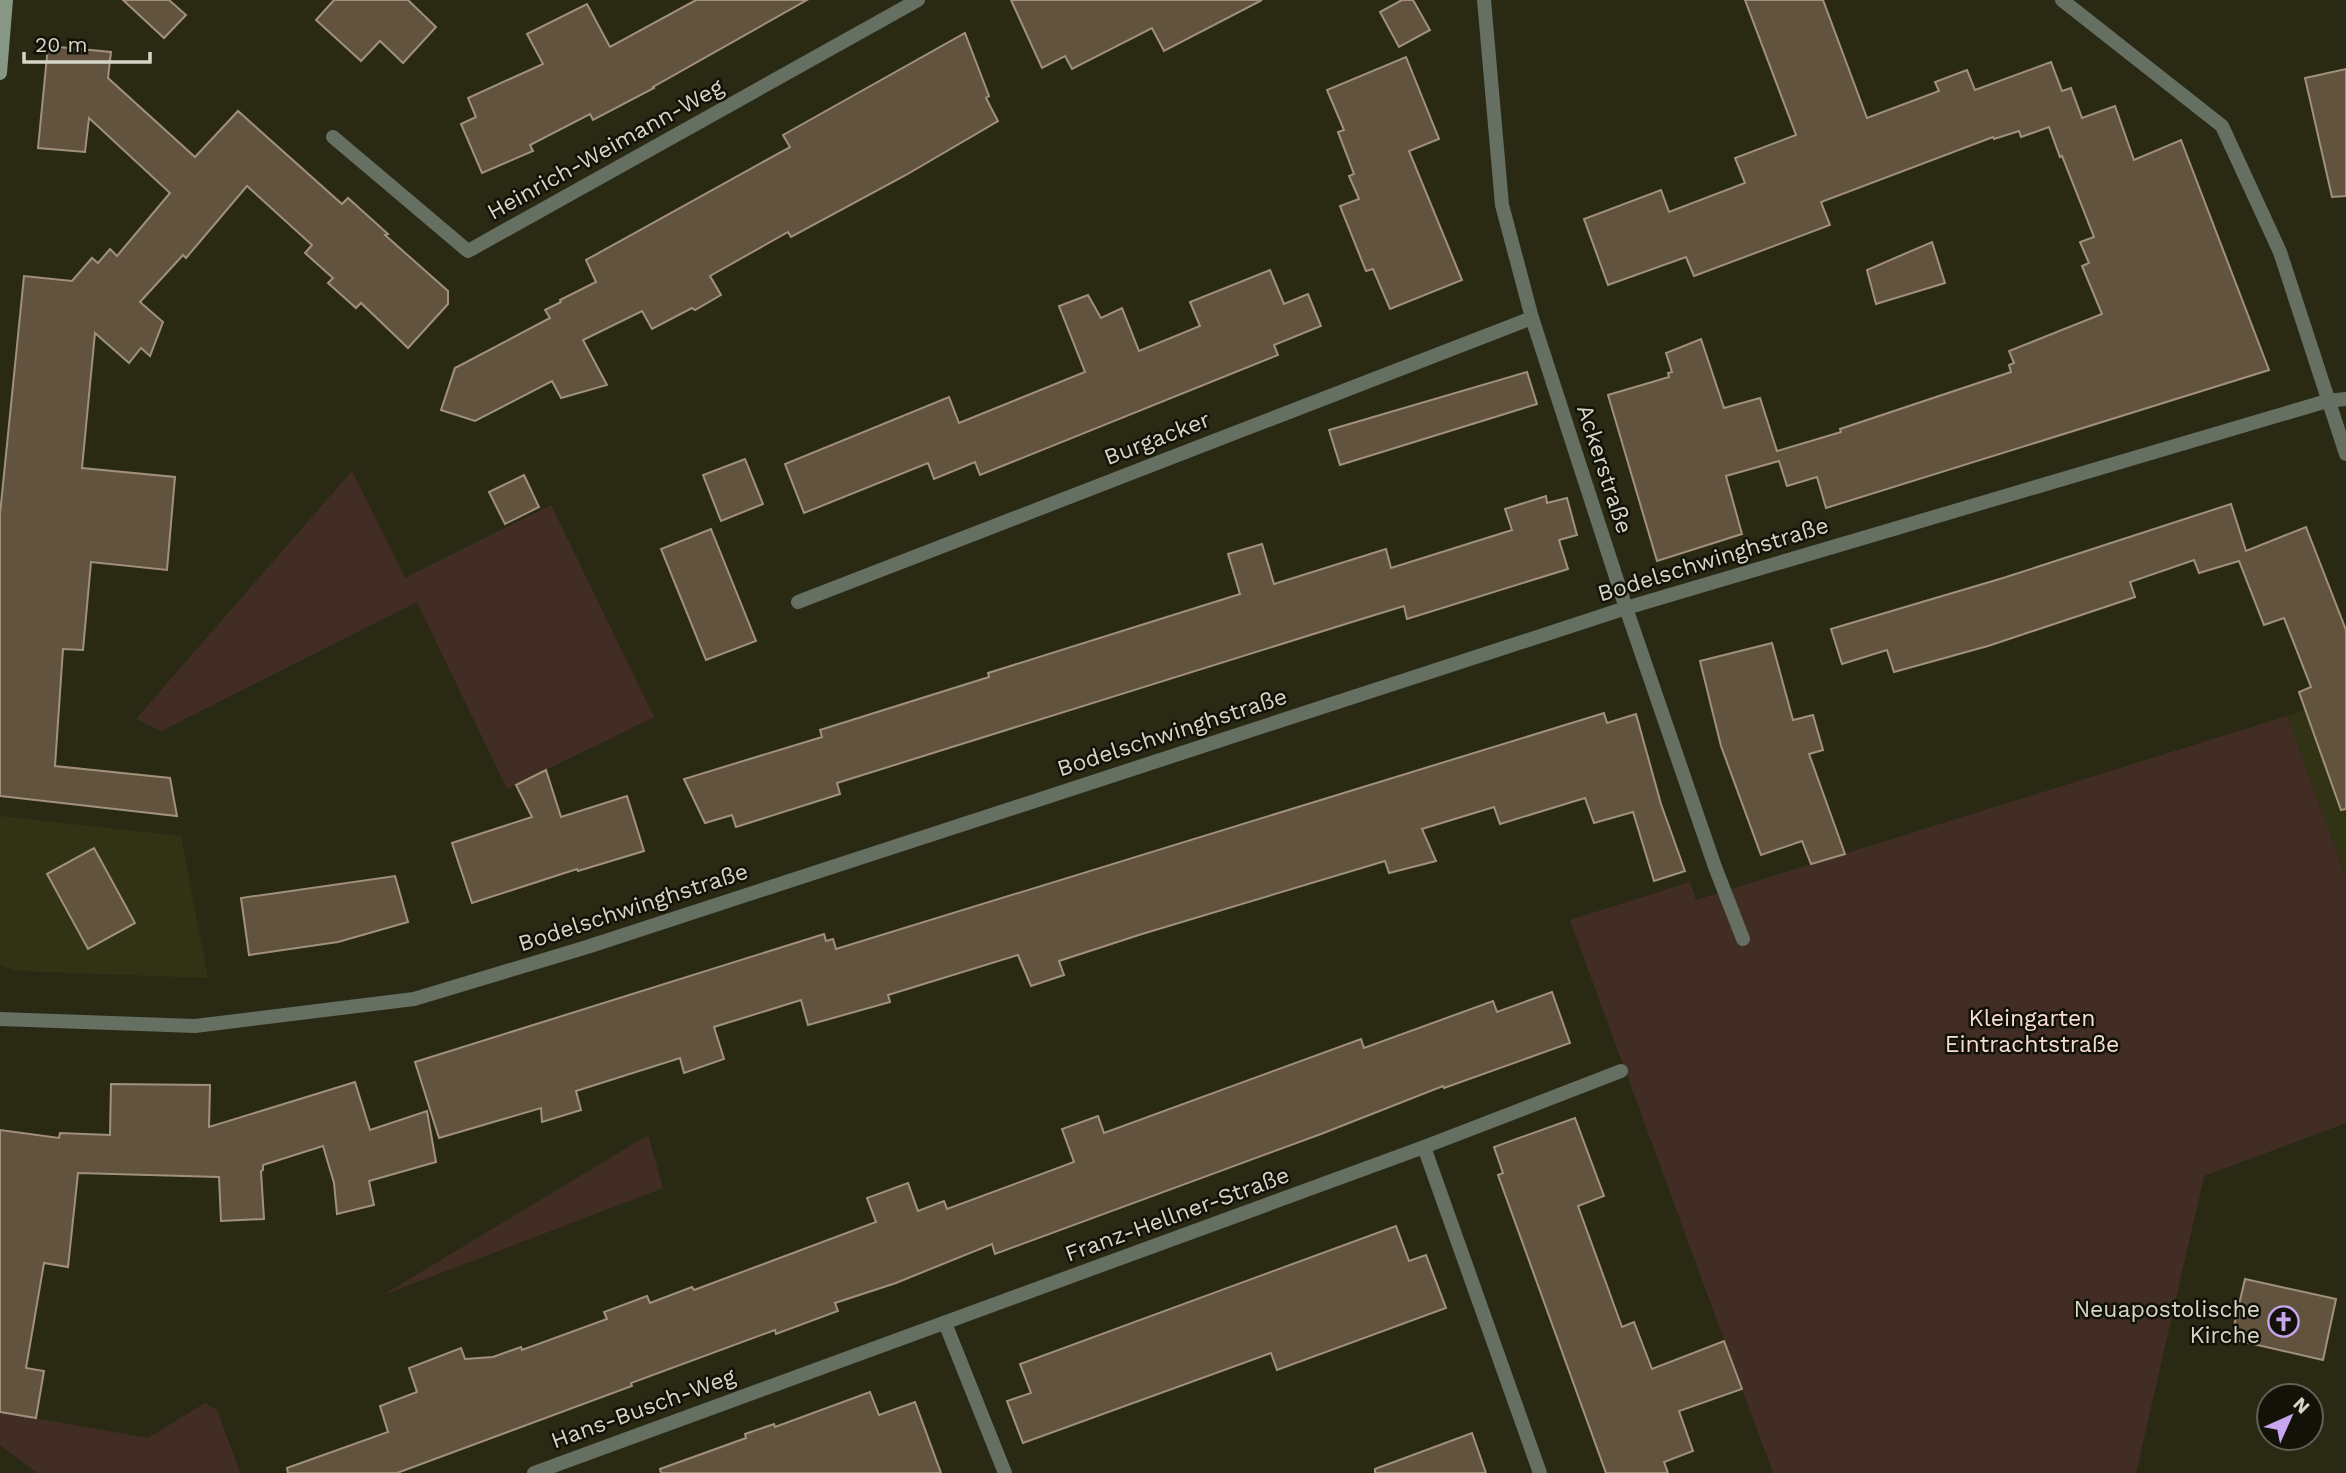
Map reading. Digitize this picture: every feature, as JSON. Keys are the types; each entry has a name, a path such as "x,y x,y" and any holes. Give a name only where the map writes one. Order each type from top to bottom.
{"main road":[{"path":"0,73 6,0"}],"street":[{"name":"Heinrich-Weimann-Weg","path":"333,137 468,251 918,0"},
{"name":"Ackerstraße","path":"1484,0 1502,205 1532,317 1626,608 1715,867 1743,939"},
{"path":"2062,0 2222,126 2280,252 2346,454"},
{"name":"Burgacker","path":"797,602 1532,317"},
{"name":"Bodelschwinghstraße","path":"0,1019 195,1026 414,999 587,947 1626,608 2328,401 2346,399"},
{"name":"Franz-Hellner-Straße","path":"769,1386 1424,1147 1621,1071"},
{"path":"1424,1147 1540,1473"},
{"path":"945,1324 1005,1473"},
{"name":"Hans-Busch-Weg","path":"534,1473 769,1386"}],"shaded area":[{"path":"2346,698 2346,878 2287,716"},
{"path":"0,816 181,836 208,978 16,971 0,966"}],"green space":[{"path":"352,471 405,578 551,505 654,717 507,789 417,602 161,731 136,719"},
{"name":"Kleingarten Eintrachtstraße","path":"2287,716 2346,878 2346,1123 2204,1176 2136,1473 1773,1473 1570,920 1690,882 1696,900"},
{"path":"648,1135 663,1188 383,1295"},
{"path":"205,1403 217,1410 240,1473 38,1473 0,1445 0,1412 148,1438"}],"building":[{"path":"123,0 169,0 186,15 164,38"},
{"path":"334,0 408,0 436,27 403,63 380,41 361,61 316,20"},
{"path":"696,0 807,0 654,88 593,120 590,114 530,145 533,151 482,173 461,124 476,117 468,98 543,64 527,34 587,4 610,47"},
{"path":"1011,0 1262,0 1164,51 1152,28 1072,69 1065,56 1042,68"},
{"path":"1402,0 1413,0 1430,30 1399,47 1380,12"},
{"path":"1745,0 1823,0 1867,118 1939,91 1935,82 1967,70 1975,90 2051,62 2062,91 2071,88 2082,118 2115,106 2134,160 2181,140 2269,370 1826,508 1817,477 1787,486 1779,461 1726,476 1742,534 1657,561 1608,395 1669,377 1668,373 1672,372 1666,353 1701,339 1724,408 1760,398 1777,451 1841,432 1840,429 2011,372 2009,365 2014,363 2009,351 2102,314 2082,266 2089,263 2080,242 2094,237 2049,127 2021,137 2019,131 1994,139 1993,137 1821,202 1830,225 1694,276 1686,257 1608,285 1584,219 1661,190 1669,212 1745,183 1735,158 1796,135"},
{"path":"965,33 989,96 986,98 998,121 906,175 791,237 788,232 710,276 721,295 695,310 692,308 652,329 642,311 583,340 607,385 561,398 552,381 475,421 441,410 455,368 550,318 545,310 596,282 586,260 790,147 783,135"},
{"path":"48,46 111,52 108,78 195,157 238,111 342,204 348,198 448,291 448,304 408,348 361,303 356,308 328,283 333,278 305,253 312,245 247,186 186,258 183,255 140,302 163,322 150,356 141,348 129,363 95,333 82,468 175,477 167,570 91,562 83,650 63,649 55,766 170,778 177,816 0,796 0,514 24,276 72,281 92,258 98,263 110,249 117,256 170,193 89,118 85,152 38,148"},
{"path":"1406,57 1439,139 1409,151 1462,280 1390,309 1373,269 1366,271 1340,206 1359,199 1349,176 1354,174 1338,132 1344,130 1327,90"},
{"path":"2346,69 2346,196 2332,197 2305,78"},
{"path":"1932,242 1945,283 1876,304 1867,270"},
{"path":"1270,270 1284,304 1308,294 1321,326 1274,345 1278,355 980,475 975,462 934,479 928,463 804,513 785,464 949,397 959,423 1085,372 1059,306 1088,295 1101,318 1122,308 1139,351 1200,326 1190,302"},
{"path":"1527,372 1537,404 1340,465 1329,430"},
{"path":"745,459 763,504 721,521 703,475"},
{"path":"524,475 539,507 505,524 489,492"},
{"path":"1546,496 1547,503 1567,498 1577,535 1559,540 1568,569 1407,619 1404,606 1352,622 837,783 840,794 736,827 732,815 705,823 684,779 822,737 820,730 989,677 988,673 1240,594 1228,554 1262,544 1274,584 1386,549 1391,568 1512,530 1505,509"},
{"path":"2231,504 2246,551 2306,527 2346,630 2346,809 2341,810 2299,692 2311,687 2284,618 2264,625 2239,561 2199,573 2194,560 2130,582 2135,597 1988,646 1894,672 1887,650 1842,664 1831,629 2003,578"},
{"path":"711,529 756,641 706,660 661,549"},
{"path":"1772,643 1793,720 1813,715 1823,750 1809,754 1845,854 1811,864 1802,841 1761,855 1721,746 1700,661"},
{"path":"1604,713 1607,723 1636,714 1661,804 1685,871 1654,881 1633,812 1594,823 1585,798 1500,824 1494,807 1422,829 1436,861 1389,873 1385,861 1142,934 1059,961 1064,975 1031,986 1018,955 888,995 890,1002 808,1025 801,1000 714,1027 724,1059 684,1073 680,1058 576,1091 581,1110 542,1122 541,1108 439,1138 415,1062 824,934 826,941 833,939 836,949"},
{"path":"546,770 561,817 627,796 644,851 578,871 577,869 472,903 452,843 532,817 516,785"},
{"path":"94,848 135,923 88,949 47,874"},
{"path":"395,876 408,922 338,942 249,955 241,898"},
{"path":"1552,992 1570,1043 1444,1088 1443,1086 1321,1134 995,1254 992,1244 896,1283 835,1303 838,1311 776,1334 775,1330 397,1473 288,1473 287,1468 388,1432 380,1406 417,1392 409,1368 461,1348 465,1359 493,1357 521,1347 522,1350 607,1319 604,1312 647,1296 650,1303 692,1287 694,1290 876,1222 867,1198 908,1183 918,1211 944,1201 947,1209 1074,1162 1062,1129 1098,1116 1104,1133 1361,1039 1364,1048 1493,1001 1497,1012"},
{"path":"355,1082 370,1130 427,1111 436,1162 369,1181 374,1205 337,1214 334,1183 323,1146 263,1165 261,1171 264,1219 221,1221 219,1177 78,1173 68,1267 44,1263 26,1368 44,1371 36,1418 0,1412 0,1130 59,1138 60,1133 110,1135 111,1084 210,1085 209,1127"},
{"path":"1575,1118 1604,1196 1578,1206 1622,1327 1634,1322 1652,1369 1724,1341 1742,1389 1679,1411 1693,1451 1664,1462 1668,1473 1606,1473 1498,1175 1503,1173 1494,1147"},
{"path":"1396,1226 1409,1261 1426,1255 1446,1308 1277,1370 1271,1353 1023,1443 1007,1401 1031,1393 1020,1364"},
{"name":"Neuapostolische Kirche","path":"2245,1279 2336,1299 2323,1360 2231,1339"},
{"path":"870,1392 879,1415 915,1402 941,1473 661,1473 660,1469 746,1438 745,1434 774,1424 775,1427"},
{"path":"1472,1433 1486,1473 1375,1473 1375,1469"}],"place":[{"name":"Neuapostolische Kirche","path":"2283,1322"}]}
